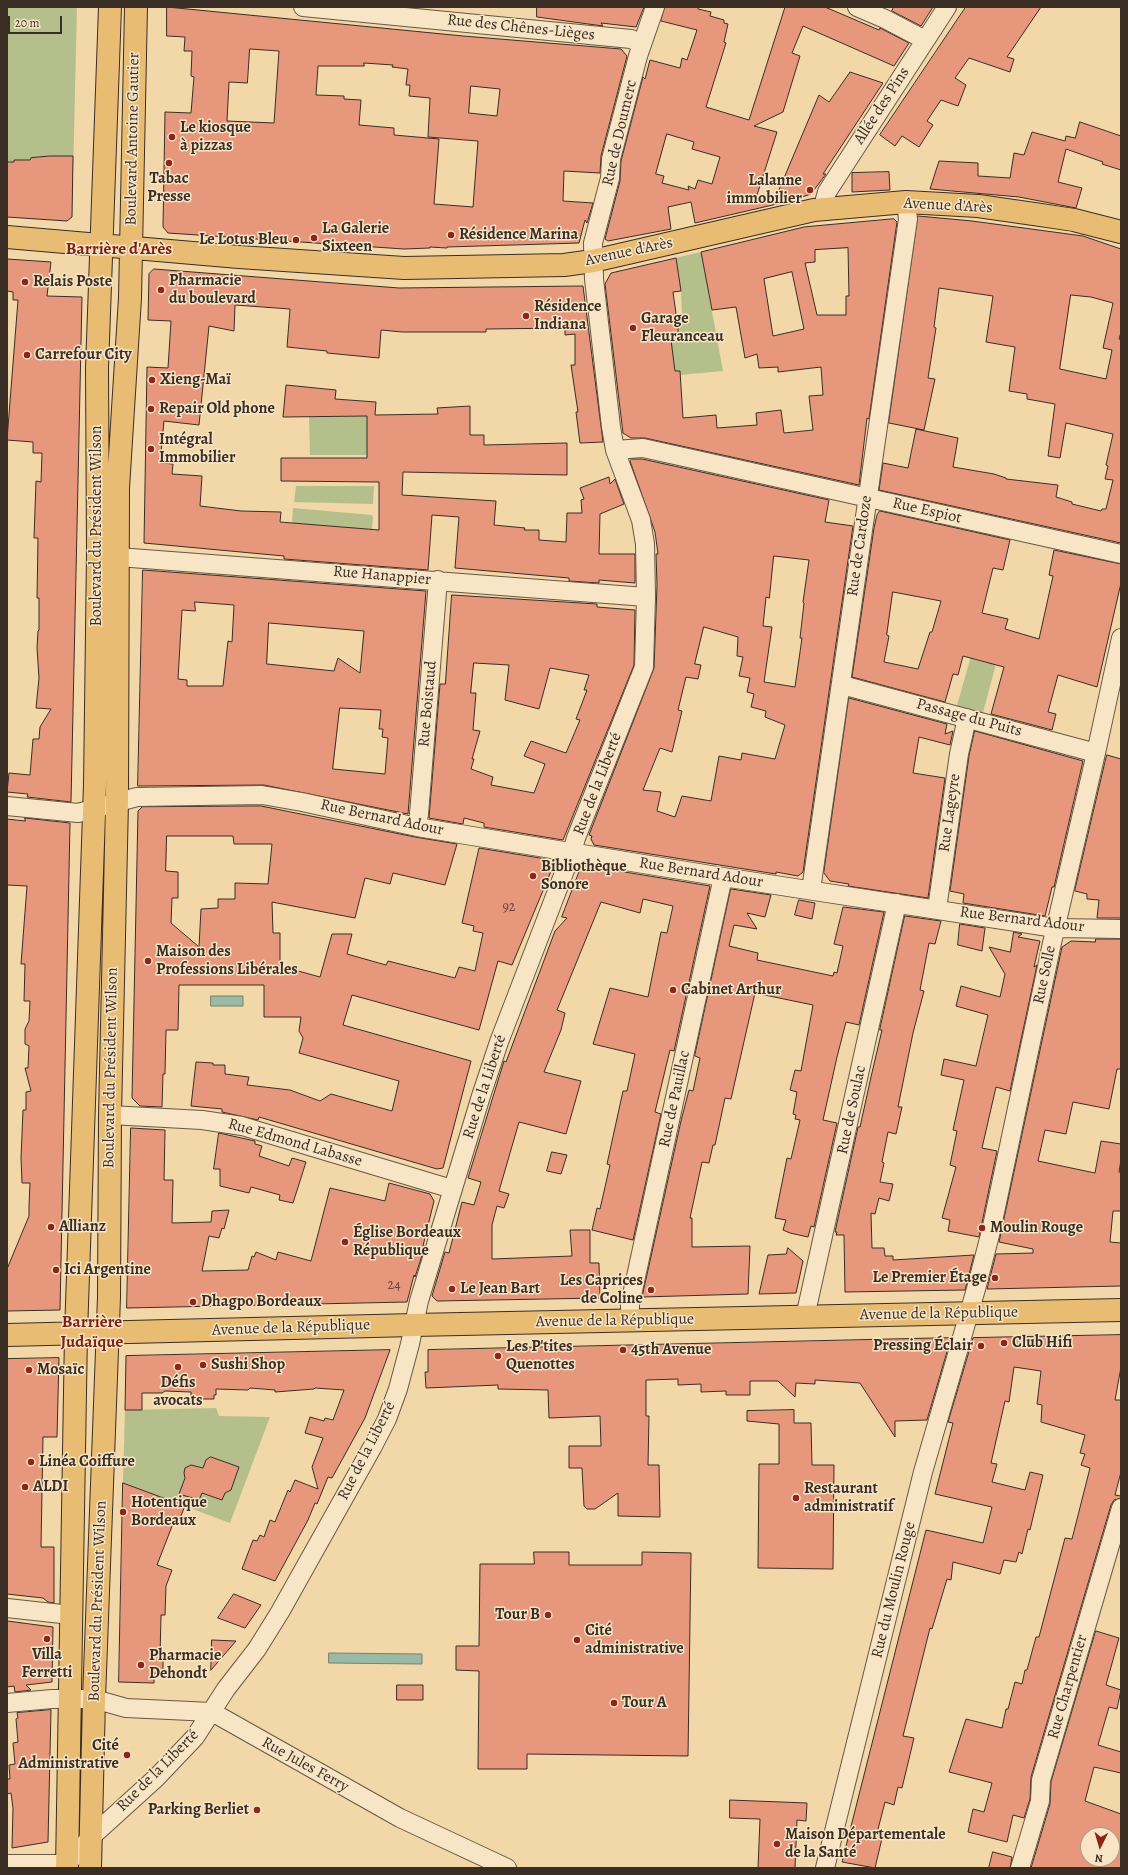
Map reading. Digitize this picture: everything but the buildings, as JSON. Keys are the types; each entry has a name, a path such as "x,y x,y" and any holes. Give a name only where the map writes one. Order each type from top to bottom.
{"main road":[{"name":"Boulevard Antoine Gautier","path":"101,244 110,7"},
{"name":"Boulevard Antoine Gautier","path":"132,247 136,7"},
{"name":"Avenue d'Arès","path":"7,237 404,268 564,265 593,261 826,208 924,201 985,207 1074,220 1121,232"},
{"path":"101,244 111,277 114,296 112,393 118,488"},
{"name":"Boulevard du Président Wilson","path":"57,1866 69,1699 76,1334 94,808 98,554 96,394 101,244"},
{"name":"Boulevard du Président Wilson","path":"90,1868 94,1699 108,1333 110,1115 117,802 118,488 132,247"},
{"name":"Avenue de la République","path":"108,1333 1121,1310"},
{"path":"7,1335 108,1333"}],"street":[{"name":"Rue des Chênes-Lièges","path":"303,7 631,39 642,44"},
{"name":"Rue de Doumerc","path":"593,261 593,243 610,178 610,158 642,44 655,7"},
{"path":"857,7 885,18 926,40"},
{"name":"Allée des Pins","path":"826,208 825,199 827,192 947,7"},
{"name":"Rue de Cardoze","path":"811,890 842,685 866,497 908,219 906,202"},
{"name":"Rue de la Liberté","path":"57,1866 156,1778 195,1737 226,1689 257,1649 280,1612 387,1419 398,1389 419,1302 452,1189 499,1042 572,852 576,838 644,666 646,597 645,544 641,520 615,450 611,427 593,261"},
{"name":"Rue Espiot","path":"615,450 644,448 1121,554"},
{"name":"Rue Hanappier","path":"118,557 438,580 646,597"},
{"name":"Rue Boistaud","path":"417,827 420,806 438,580"},
{"name":"Rue Solle","path":"970,1313 991,1231 1055,928 1121,638"},
{"name":"Passage du Puits","path":"842,685 1096,753"},
{"name":"Rue Lageyre","path":"936,909 959,754 967,718"},
{"name":"Rue Bernard Adour","path":"117,802 137,797 262,795 308,803 417,827 723,877 1055,928 1121,929"},
{"path":"7,806 78,813 117,802"},
{"name":"Rue de Pauillac","path":"630,1321 630,1304 723,877"},
{"name":"Rue de Soulac","path":"805,1317 897,903"},
{"name":"Rue Edmond Labasse","path":"110,1115 202,1120 242,1126 452,1189"},
{"name":"Rue du Moulin Rouge","path":"825,1868 924,1472 970,1313"},
{"name":"Rue Charpentier","path":"1020,1868 1040,1801 1041,1780 1121,1508"},
{"path":"7,1608 71,1615"},
{"name":"Rue Jules Ferry","path":"7,1703 94,1699 126,1708 212,1712 400,1818 507,1868"},
{"path":"7,1864 57,1866"}],"green space":[{"path":"7,7 77,7 72,217 67,221 7,217"},
{"path":"701,252 723,371 680,375 680,371 675,371 668,315 682,314 681,291 675,258"},
{"path":"367,416 367,455 310,455 309,417"},
{"path":"296,486 374,486 373,504 294,502"},
{"path":"293,508 372,515 372,530 292,523"},
{"path":"971,656 996,664 982,716 956,709"},
{"path":"216,1408 219,1416 270,1417 230,1523 123,1483 125,1410"}],"shaded area":[{"path":"211,996 243,996 243,1006 211,1006"},
{"path":"329,1653 422,1654 422,1664 329,1663"}],"place":[{"name":"Le kiosque à pizzas","path":"172,137"},
{"name":"Tabac Presse","path":"169,163"},
{"name":"Lalanne immobilier","path":"810,190"},
{"name":"Résidence Marina","path":"451,235"},
{"name":"La Galerie Sixteen","path":"314,238"},
{"name":"Le Lotus Bleu","path":"296,240"},
{"name":"Relais Poste","path":"25,282"},
{"name":"Pharmacie du boulevard","path":"161,290"},
{"name":"Résidence Indiana","path":"526,316"},
{"name":"Garage Fleuranceau","path":"633,328"},
{"name":"Carrefour City","path":"27,355"},
{"name":"Xieng-Maï","path":"152,380"},
{"name":"Repair Old phone","path":"151,409"},
{"name":"Intégral Immobilier","path":"151,449"},
{"name":"Bibliothèque Sonore","path":"533,876"},
{"name":"Maison des Professions Libérales","path":"148,961"},
{"name":"Cabinet Arthur","path":"673,990"},
{"name":"Allianz","path":"51,1227"},
{"name":"Moulin Rouge","path":"982,1228"},
{"name":"Église Bordeaux République","path":"345,1242"},
{"name":"Ici Argentine","path":"56,1270"},
{"name":"Le Premier Étage","path":"995,1278"},
{"name":"Le Jean Bart","path":"452,1289"},
{"name":"Les Caprices de Coline","path":"651,1290"},
{"name":"Dhagpo Bordeaux","path":"193,1302"},
{"name":"Club Hifi","path":"1004,1343"},
{"name":"Pressing Éclair","path":"981,1346"},
{"name":"45th Avenue","path":"623,1350"},
{"name":"Les P'tites Quenottes","path":"498,1356"},
{"name":"Sushi Shop","path":"203,1365"},
{"name":"Défis avocats","path":"178,1367"},
{"name":"Mosaïc","path":"29,1370"},
{"name":"Linéa Coiffure","path":"31,1462"},
{"name":"ALDI","path":"25,1487"},
{"name":"Restaurant administratif","path":"796,1498"},
{"name":"Hotentique Bordeaux","path":"123,1512"},
{"name":"Tour B","path":"548,1615"},
{"name":"Villa Ferretti","path":"47,1639"},
{"name":"Cité administrative","path":"577,1640"},
{"name":"Pharmacie Dehondt","path":"141,1665"},
{"name":"Tour A","path":"614,1703"},
{"name":"Cité Administrative","path":"127,1755"},
{"name":"Parking Berliet","path":"257,1810"},
{"name":"Maison Départementale de la Santé","path":"777,1844"}],"district":[{"name":"Barrière d'Arès","path":"119,250"},
{"name":"Barrière Judaïque","path":"92,1333"}]}
